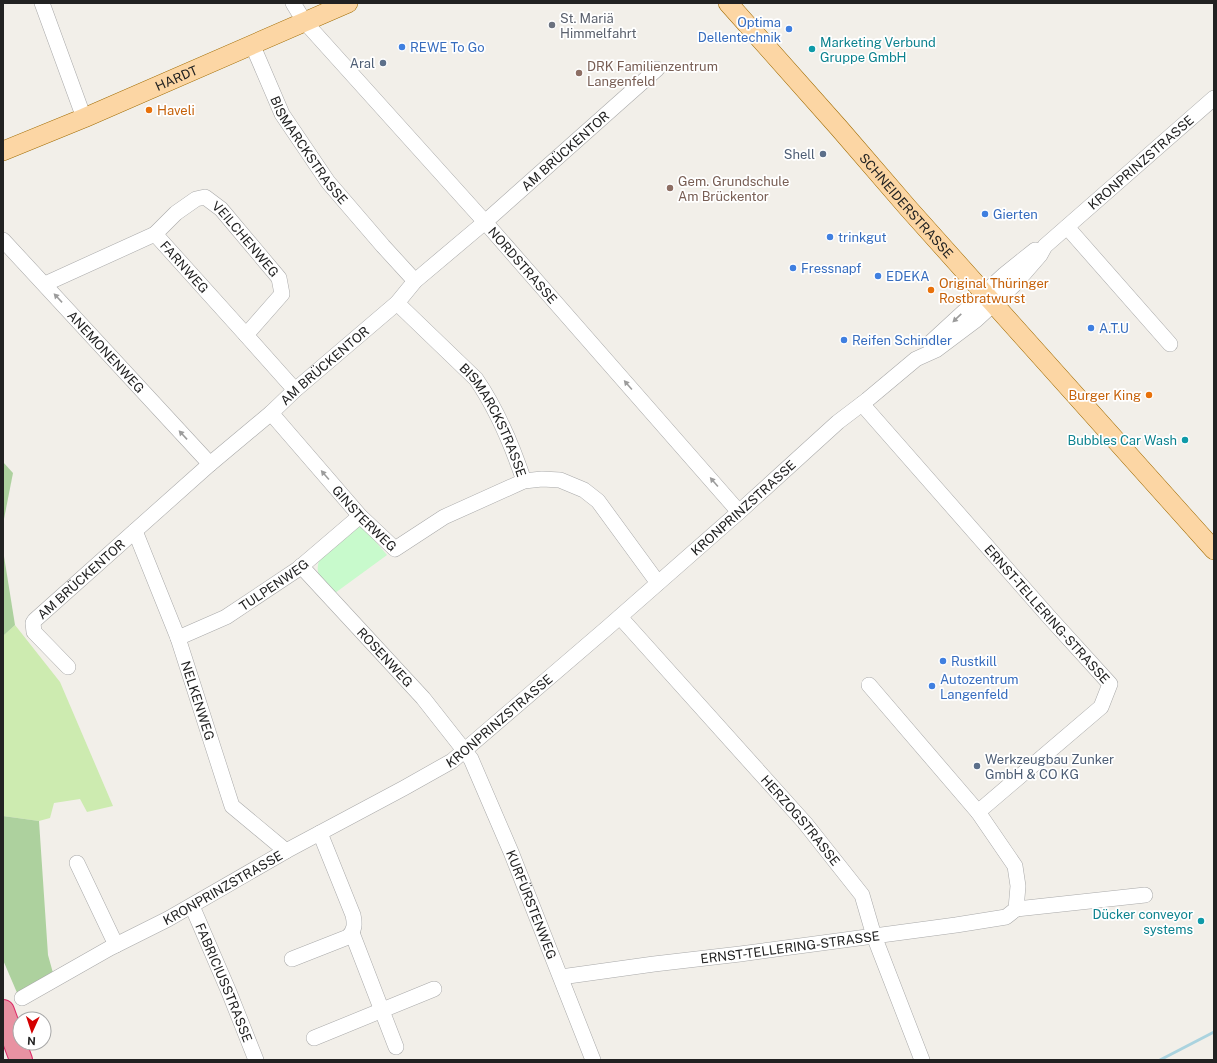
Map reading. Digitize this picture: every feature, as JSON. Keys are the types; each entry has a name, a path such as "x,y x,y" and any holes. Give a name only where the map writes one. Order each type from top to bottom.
{"highway":[{"path":"5,1017 21,1060"}],"main road":[{"name":"HARDT","path":"3,151 84,118 348,3"},
{"name":"SCHNEIDERSTRASSE","path":"728,3 989,299 1214,550"}],"street":[{"path":"42,3 84,118"},
{"name":"NORDSTRASSE","path":"293,3 304,21 485,222 739,512"},
{"name":"BISMARCKSTRASSE","path":"252,44 282,114 328,182 415,281"},
{"name":"AM BRÜCKENTOR","path":"68,667 34,632 33,623 35,620 210,464 397,303 415,281 485,222 657,69"},
{"name":"KRONPRINZSTRASSE","path":"22,998 116,945 158,925 320,833 452,761 620,617 838,422 916,359 930,343 989,299 1005,274 1035,250 1045,246 1214,98"},
{"name":"VEILCHENWEG","path":"155,234 176,214 196,199 205,198 221,209 279,278 282,294 246,334"},
{"path":"1067,227 1170,344"},
{"name":"FARNWEG","path":"45,284 155,234 295,390"},
{"name":"ANEMONENWEG","path":"3,240 210,464"},
{"name":"BISMARCKSTRASSE","path":"397,303 476,379 486,393 512,444 524,481 542,479 560,480 571,483 584,490 598,501 658,583"},
{"name":"ERNST-TELLERING-STRASSE","path":"862,404 1110,684 1101,707 978,812"},
{"name":"GINSTERWEG","path":"271,413 360,516 394,549 444,517 524,481"},
{"name":"TULPENWEG","path":"178,638 226,617 301,566 360,516"},
{"name":"NELKENWEG","path":"135,531 178,638 232,806 286,852"},
{"name":"ROSENWEG","path":"301,566 423,698 464,751"},
{"name":"HERZOGSTRASSE","path":"620,617 815,835 862,895 874,936 922,1060"},
{"path":"869,685 978,812 1015,866 1018,886 1016,909"},
{"name":"KURFÜRSTENWEG","path":"464,751 471,760 499,823 593,1060"},
{"path":"292,959 348,937 354,928 353,915 320,833"},
{"path":"77,864 116,945"},
{"name":"ERNST-TELLERING-STRASSE","path":"561,977 956,925 1006,917 1016,909 1145,895"},
{"name":"FABRICIUSSTRASSE","path":"192,906 256,1060"},
{"path":"352,933 396,1047"},
{"path":"314,1038 434,989"}],"green space":[{"path":"3,462 13,473 3,524"},
{"path":"359,527 364,528 387,555 335,593 319,575 319,561"},
{"path":"3,550 15,625 3,636"},
{"path":"15,625 60,682 113,806 87,812 80,799 54,803 50,818 39,821 3,816 3,636"},
{"path":"3,816 39,821 48,955 53,973 18,995 3,960"}],"waterway":[{"path":"1160,1060 1214,1032"}],"place":[{"name":"St. Mariä Himmelfahrt","path":"552,25"},
{"name":"Optima Dellentechnik","path":"789,29"},
{"name":"REWE To Go","path":"402,47"},
{"name":"Marketing Verbund Gruppe GmbH","path":"812,49"},
{"name":"Aral","path":"383,63"},
{"name":"DRK Familienzentrum Langenfeld","path":"579,73"},
{"name":"Haveli","path":"149,110"},
{"name":"Shell","path":"823,154"},
{"name":"Gem. Grundschule Am Brückentor","path":"670,188"},
{"name":"Gierten","path":"985,214"},
{"name":"trinkgut","path":"830,237"},
{"name":"Fressnapf","path":"793,268"},
{"name":"EDEKA","path":"878,276"},
{"name":"Original Thüringer Rostbratwurst","path":"931,290"},
{"name":"A.T.U","path":"1091,328"},
{"name":"Reifen Schindler","path":"844,340"},
{"name":"Burger King","path":"1149,395"},
{"name":"Bubbles Car Wash","path":"1185,440"},
{"name":"Rustkill","path":"943,661"},
{"name":"Autozentrum Langenfeld","path":"932,686"},
{"name":"Werkzeugbau Zunker GmbH & CO KG","path":"977,766"},
{"name":"Dücker conveyor systems","path":"1201,921"}]}
